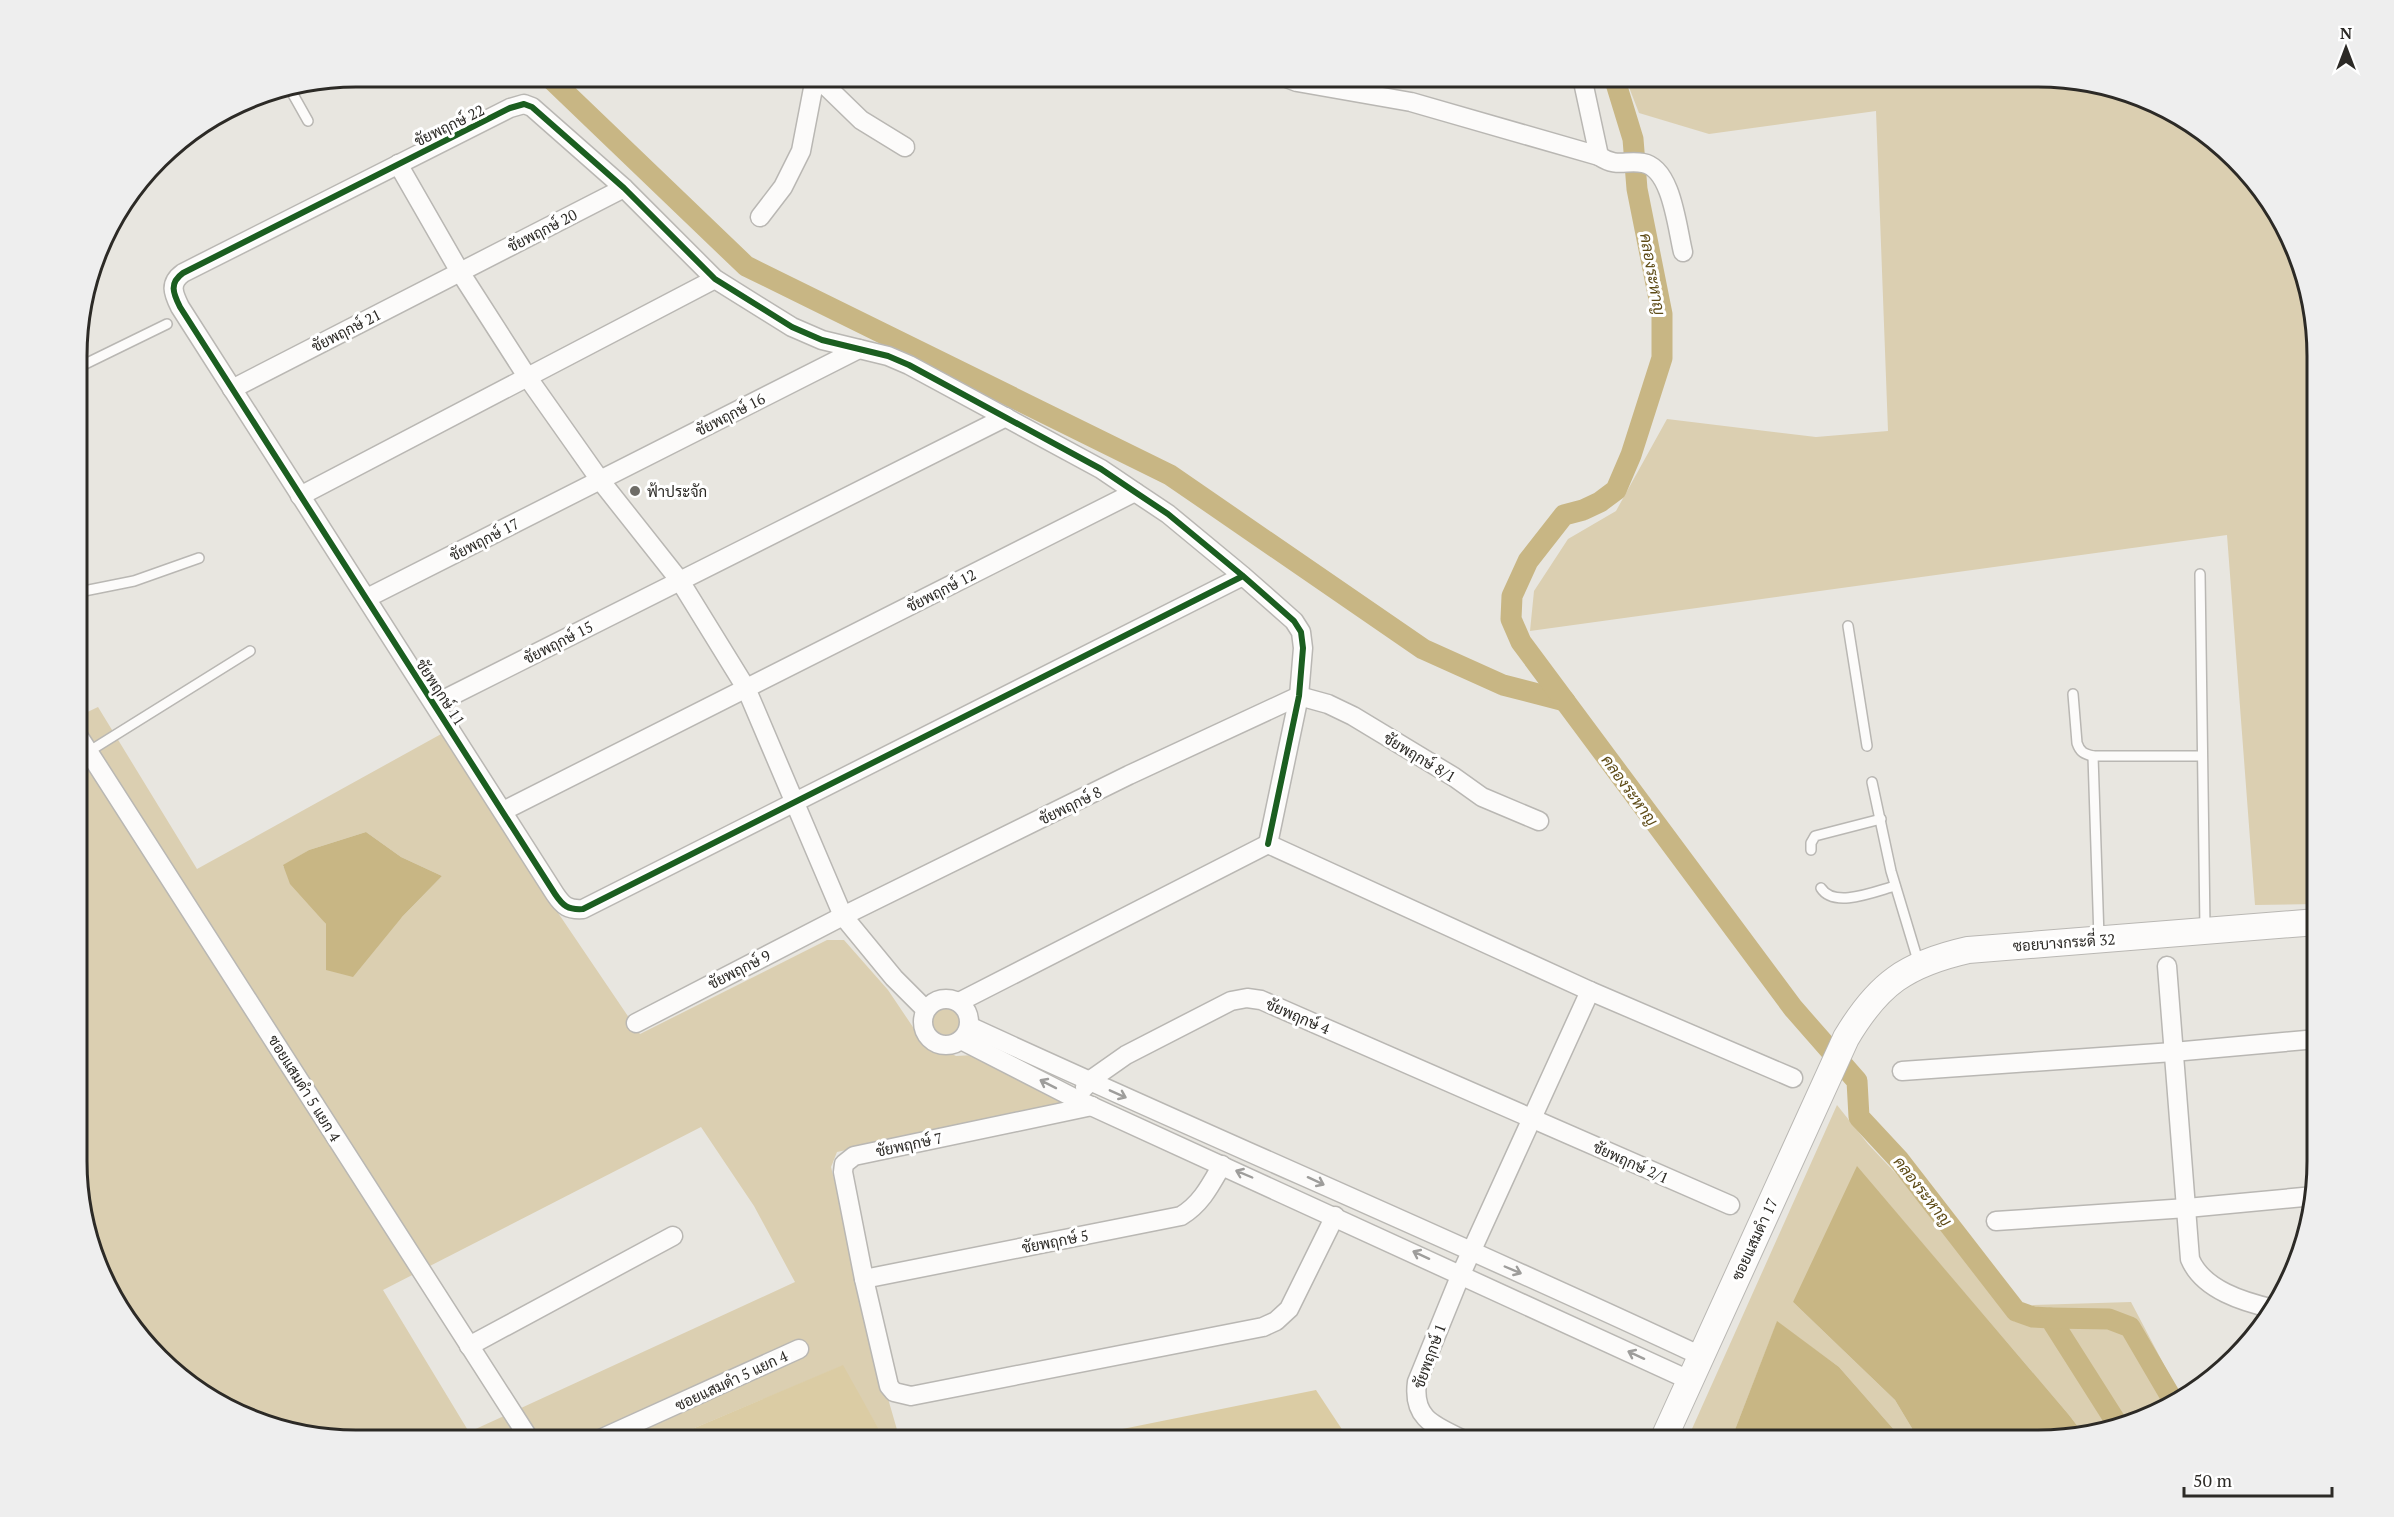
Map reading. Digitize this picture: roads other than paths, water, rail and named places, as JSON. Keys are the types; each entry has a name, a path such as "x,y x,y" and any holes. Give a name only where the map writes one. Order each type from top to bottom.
{"street":[{"path":"760,217 783,187 801,151 820,87"},
{"path":"829,87 861,120 904,147"},
{"path":"1323,87 1411,102 1599,156 1616,164 1644,164 1654,168 1662,175 1667,187 1683,252"},
{"path":"1584,87 1599,156"},
{"name":"ชัยพฤกษ์ 22","path":"183,273 510,108 524,104 539,112 624,188"},
{"path":"398,164 460,272 528,378 600,480 680,581 746,688 843,916 894,978 926,1010"},
{"path":"624,188 715,279 783,323 822,340 888,356 909,365 1101,470 1168,514 1294,621 1300,632 1303,648 1299,696 1268,844"},
{"name":"ชัยพฤกษ์ 20","path":"460,272 624,188"},
{"name":"ชัยพฤกษ์ 21","path":"232,389 460,272"},
{"name":"ชัยพฤกษ์ 11","path":"183,273 176,279 173,293 300,496 563,906 573,910 583,909 795,800 1243,576"},
{"path":"300,496 715,279"},
{"name":"ชัยพฤกษ์ 16","path":"600,480 859,349"},
{"name":"ชัยพฤกษ์ 15","path":"435,704 1006,417"},
{"name":"ชัยพฤกษ์ 17","path":"367,598 600,480"},
{"name":"ชัยพฤกษ์ 12","path":"503,811 1136,492"},
{"name":"ชัยพฤกษ์ 8/1","path":"1299,696 1328,704 1353,716 1454,777 1482,797 1539,821"},
{"name":"ชัยพฤกษ์ 8","path":"843,916 1299,696"},
{"name":"ซอยแสมดำ 5 แยก 4","path":"87,750 524,1430"},
{"path":"1268,844 1590,992 1793,1077"},
{"path":"958,1002 1268,844"},
{"name":"ชัยพฤกษ์ 9","path":"636,1023 843,916"},
{"name":"ซอยบางกระดี่ 32","path":"1846,1038 1864,1008 1890,983 1919,964 1968,950 2307,923"},
{"path":"2167,966 2190,1259 2194,1269 2205,1280 2230,1294 2265,1306"},
{"name":"ชัยพฤกษ์ 1","path":"1445,1430 1425,1419 1418,1409 1415,1394 1417,1382 1461,1274 1590,992"},
{"name":"ชัยพฤกษ์ 4","path":"1085,1103 1089,1081 1125,1054 1231,1001 1247,998 1261,1000 1532,1119"},
{"path":"952,999 958,1002 965,1008 969,1017 965,1033 946,1045 931,1039 924,1026 926,1010 937,1001 952,999"},
{"path":"965,1033 1089,1081 1286,1167 1701,1356"},
{"path":"965,1033 1085,1103 1395,1243 1689,1380"},
{"name":"ซอยแสมดำ 17","path":"1667,1430 1846,1038"},
{"path":"1902,1071 2173,1052 2307,1040"},
{"name":"ชัยพฤกษ์ 7","path":"864,1279 843,1172 844,1164 848,1159 1085,1103"},
{"name":"ชัยพฤกษ์ 2/1","path":"1532,1119 1730,1205"},
{"name":"ชัยพฤกษ์ 5","path":"864,1279 1181,1216 1194,1208 1203,1198 1222,1165"},
{"path":"1275,1188 1286,1167"},
{"path":"1996,1221 2187,1208 2305,1197"},
{"path":"864,1279 889,1386 894,1392 911,1396 1263,1327 1276,1321 1289,1309 1335,1216"},
{"path":"1395,1243 1405,1223"},
{"path":"469,1346 673,1236"},
{"path":"1546,1313 1557,1289"},
{"name":"ซอยแสมดำ 5 แยก 4","path":"620,1430 799,1349"}],"lane":[{"path":"1349,92 1356,87"},
{"path":"293,94 308,121"},
{"path":"87,362 167,324"},
{"path":"87,590 134,581 199,558"},
{"path":"2200,574 2205,931"},
{"path":"1848,626 1867,746"},
{"path":"87,743 250,651"},
{"path":"2073,694 2077,743 2079,750 2085,754 2093,756 2202,756"},
{"path":"2093,756 2100,939"},
{"path":"1872,782 1895,886 1919,964"},
{"path":"1810,850 1810,843 1815,836 1881,819"},
{"path":"1821,888 1825,895 1832,898 1843,898 1895,886"}],"waterway":[{"path":"559,87 746,266 1170,475 1423,649 1503,685 1565,701"},
{"name":"คลองระหาญ","path":"1617,87 1633,139 1637,189 1662,314 1662,358 1631,455 1616,490 1600,502 1564,515 1528,561 1512,596 1511,619 1521,642 1793,1008 1857,1081 1859,1117 1899,1160 2016,1311 2033,1317 2050,1318 2114,1419"},
{"path":"2050,1318 2109,1319 2130,1327 2170,1395"}],"place":[{"name":"ฟ้าประจัก","path":"635,491"}]}
